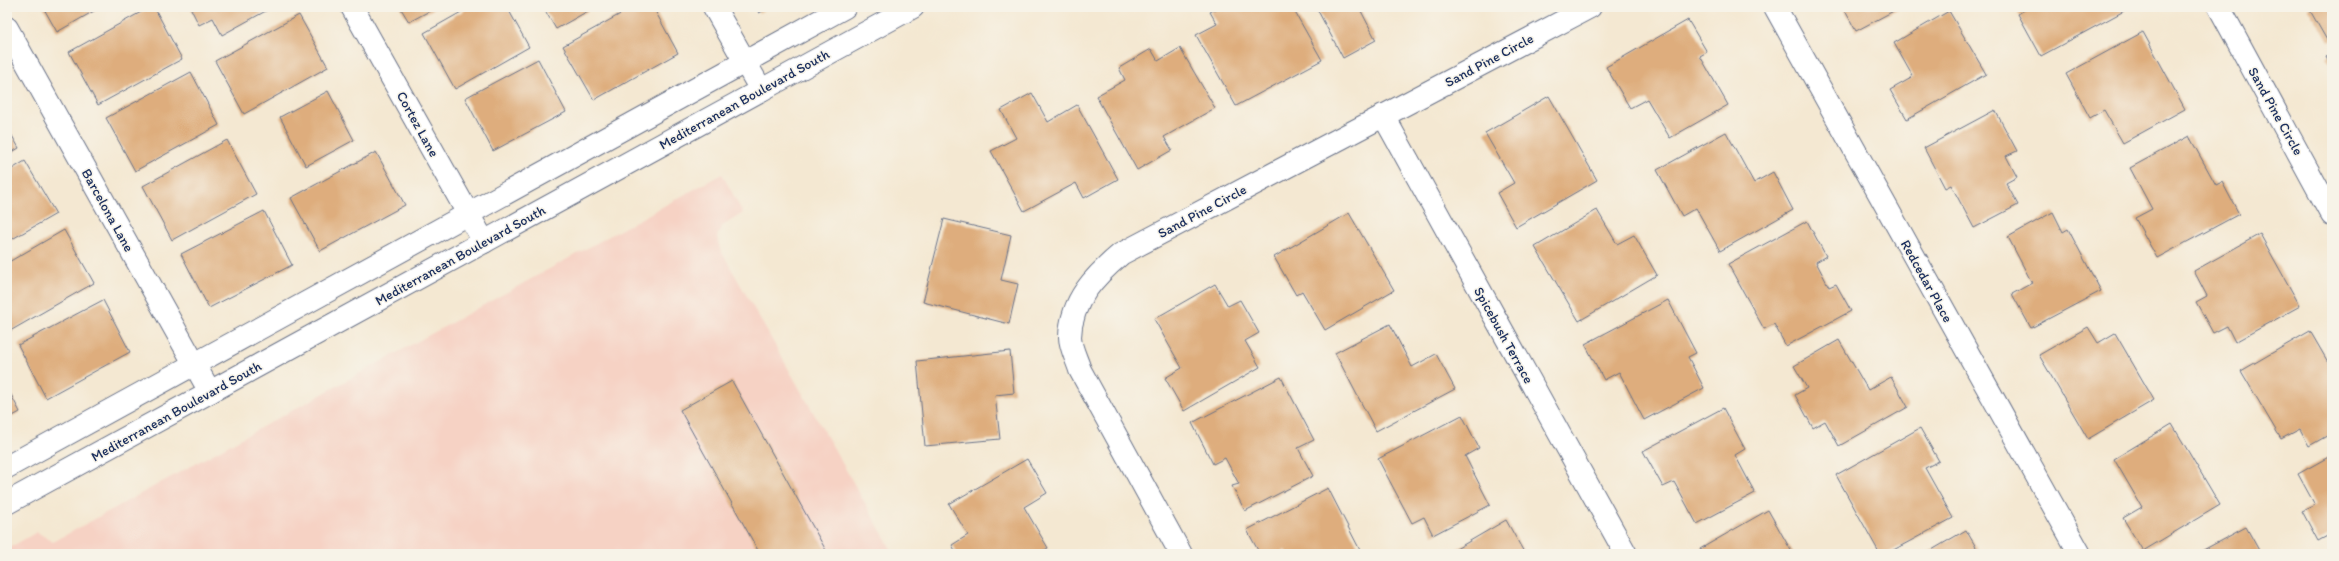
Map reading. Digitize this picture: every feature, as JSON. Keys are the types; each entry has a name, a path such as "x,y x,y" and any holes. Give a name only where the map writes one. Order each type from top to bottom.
{"street":[{"name":"Cortez Lane","path":"352,7 484,242"},
{"path":"714,7 761,90"},
{"path":"7,467 469,215 845,7"},
{"name":"Mediterranean Boulevard South","path":"7,503 913,7"},
{"name":"Sand Pine Circle","path":"1181,554 1080,370 1070,337 1077,303 1095,276 1120,254 1590,7"},
{"name":"Redcedar Place","path":"1775,7 2080,554"},
{"name":"Sand Pine Circle","path":"2219,7 2332,215"},
{"name":"Barcelona Lane","path":"7,28 210,392"},
{"name":"Spicebush Terrace","path":"1383,115 1626,554"}],"shaded area":[{"path":"722,174 743,213 721,227 717,237 720,249 894,554 7,554 7,549 37,532 53,542"}],"building":[{"path":"43,7 101,7 57,32"},
{"path":"150,7 154,7 182,59 98,105 69,52"},
{"path":"190,7 273,7 222,35 213,18 199,25"},
{"path":"400,7 437,7 409,22"},
{"path":"470,7 507,7 529,47 455,89 424,33"},
{"path":"543,7 595,7 556,29"},
{"path":"633,7 653,7 678,53 594,100 563,46"},
{"path":"755,7 770,7 759,13"},
{"path":"1219,7 1292,7 1322,60 1236,106 1196,35 1217,24 1210,12"},
{"path":"1316,7 1369,7 1361,11 1376,40 1343,58"},
{"path":"1843,7 1901,7 1856,31"},
{"path":"2029,7 2122,7 2124,11 2041,56 2018,14"},
{"path":"2308,7 2332,7 2332,40 2328,42"},
{"path":"1949,11 1986,74 1907,119 1890,90 1913,77 1894,43"},
{"path":"299,15 328,67 244,114 215,61"},
{"path":"1688,20 1707,52 1700,56 1728,105 1670,138 1647,99 1630,108 1606,67"},
{"path":"2143,32 2185,109 2123,143 2104,110 2090,118 2066,74"},
{"path":"1180,48 1215,108 1164,137 1172,150 1137,170 1096,96 1125,80 1119,68 1151,49 1158,61"},
{"path":"2332,54 2332,68 2326,57"},
{"path":"538,59 566,112 493,151 465,98"},
{"path":"191,72 219,125 135,171 106,118"},
{"path":"328,91 354,140 306,166 280,117"},
{"path":"1032,93 1048,122 1077,105 1118,179 1084,198 1076,183 1024,211 991,151 1016,138 1001,110"},
{"path":"1549,96 1597,180 1516,227 1497,193 1514,183 1485,133"},
{"path":"1995,110 2017,151 2006,156 2017,177 2006,183 2018,205 1974,228 1951,185 1945,188 1924,148"},
{"path":"7,127 19,148 7,155"},
{"path":"1726,132 1754,183 1773,172 1793,210 1720,251 1696,208 1682,216 1657,170"},
{"path":"2189,136 2216,185 2222,182 2239,214 2157,258 2135,218 2152,209 2130,168"},
{"path":"227,140 256,194 172,240 143,186"},
{"path":"376,152 405,205 320,251 291,198"},
{"path":"25,161 56,214 7,242 7,172"},
{"path":"1597,210 1617,244 1634,235 1657,275 1579,321 1535,247"},
{"path":"264,211 292,265 209,308 181,254"},
{"path":"2053,212 2063,232 2068,229 2101,291 2031,328 2012,294 2032,283 2008,237"},
{"path":"1349,213 1394,290 1325,330 1302,291 1296,295 1274,257"},
{"path":"944,219 1011,235 1001,280 1018,284 1009,324 923,302"},
{"path":"1807,221 1826,256 1816,262 1829,287 1836,284 1851,311 1786,346 1774,324 1764,329 1728,264"},
{"path":"64,230 94,283 10,331 7,325 7,263"},
{"path":"2260,234 2300,306 2235,342 2227,326 2213,333 2196,302 2207,296 2194,271"},
{"path":"1215,284 1228,306 1240,300 1259,333 1245,341 1260,367 1184,411 1165,378 1182,368 1154,319"},
{"path":"103,300 130,352 46,398 18,345"},
{"path":"1668,300 1696,353 1688,357 1704,388 1644,420 1619,372 1604,380 1585,344"},
{"path":"1390,324 1412,367 1436,354 1455,389 1376,431 1335,353"},
{"path":"2088,327 2098,343 2115,333 2154,400 2088,439 2039,355"},
{"path":"2310,331 2332,369 2332,433 2309,446 2300,429 2281,439 2241,371"},
{"path":"1839,340 1868,390 1891,377 1908,407 1839,446 1825,421 1813,428 1795,395 1807,388 1794,366"},
{"path":"1010,351 1014,393 995,395 1000,439 925,446 917,361"},
{"path":"1281,377 1314,440 1298,448 1313,476 1245,511 1232,486 1239,484 1225,458 1213,464 1192,423"},
{"path":"732,381 828,554 760,554 680,410"},
{"path":"7,387 20,412 7,419"},
{"path":"1723,408 1745,449 1735,455 1755,493 1697,524 1674,482 1663,487 1643,451"},
{"path":"1462,415 1479,448 1465,456 1490,505 1433,535 1424,517 1412,523 1378,459"},
{"path":"2172,424 2220,505 2143,551 2123,518 2142,507 2114,459"},
{"path":"1920,428 1939,461 1925,468 1953,518 1886,554 1880,554 1836,475"},
{"path":"2332,455 2332,536 2331,534 2318,541 2302,511 2315,505 2298,474"},
{"path":"1027,459 1047,493 1024,507 1048,548 1037,554 957,554 952,545 968,535 949,504"},
{"path":"1328,488 1362,554 1287,554 1285,550 1277,554 1260,554 1247,530"},
{"path":"1768,510 1793,554 1703,554 1700,549"},
{"path":"1506,520 1525,554 1452,554 1451,552"},
{"path":"2246,527 2261,554 2196,554"},
{"path":"1966,530 1980,554 1925,554"}]}
